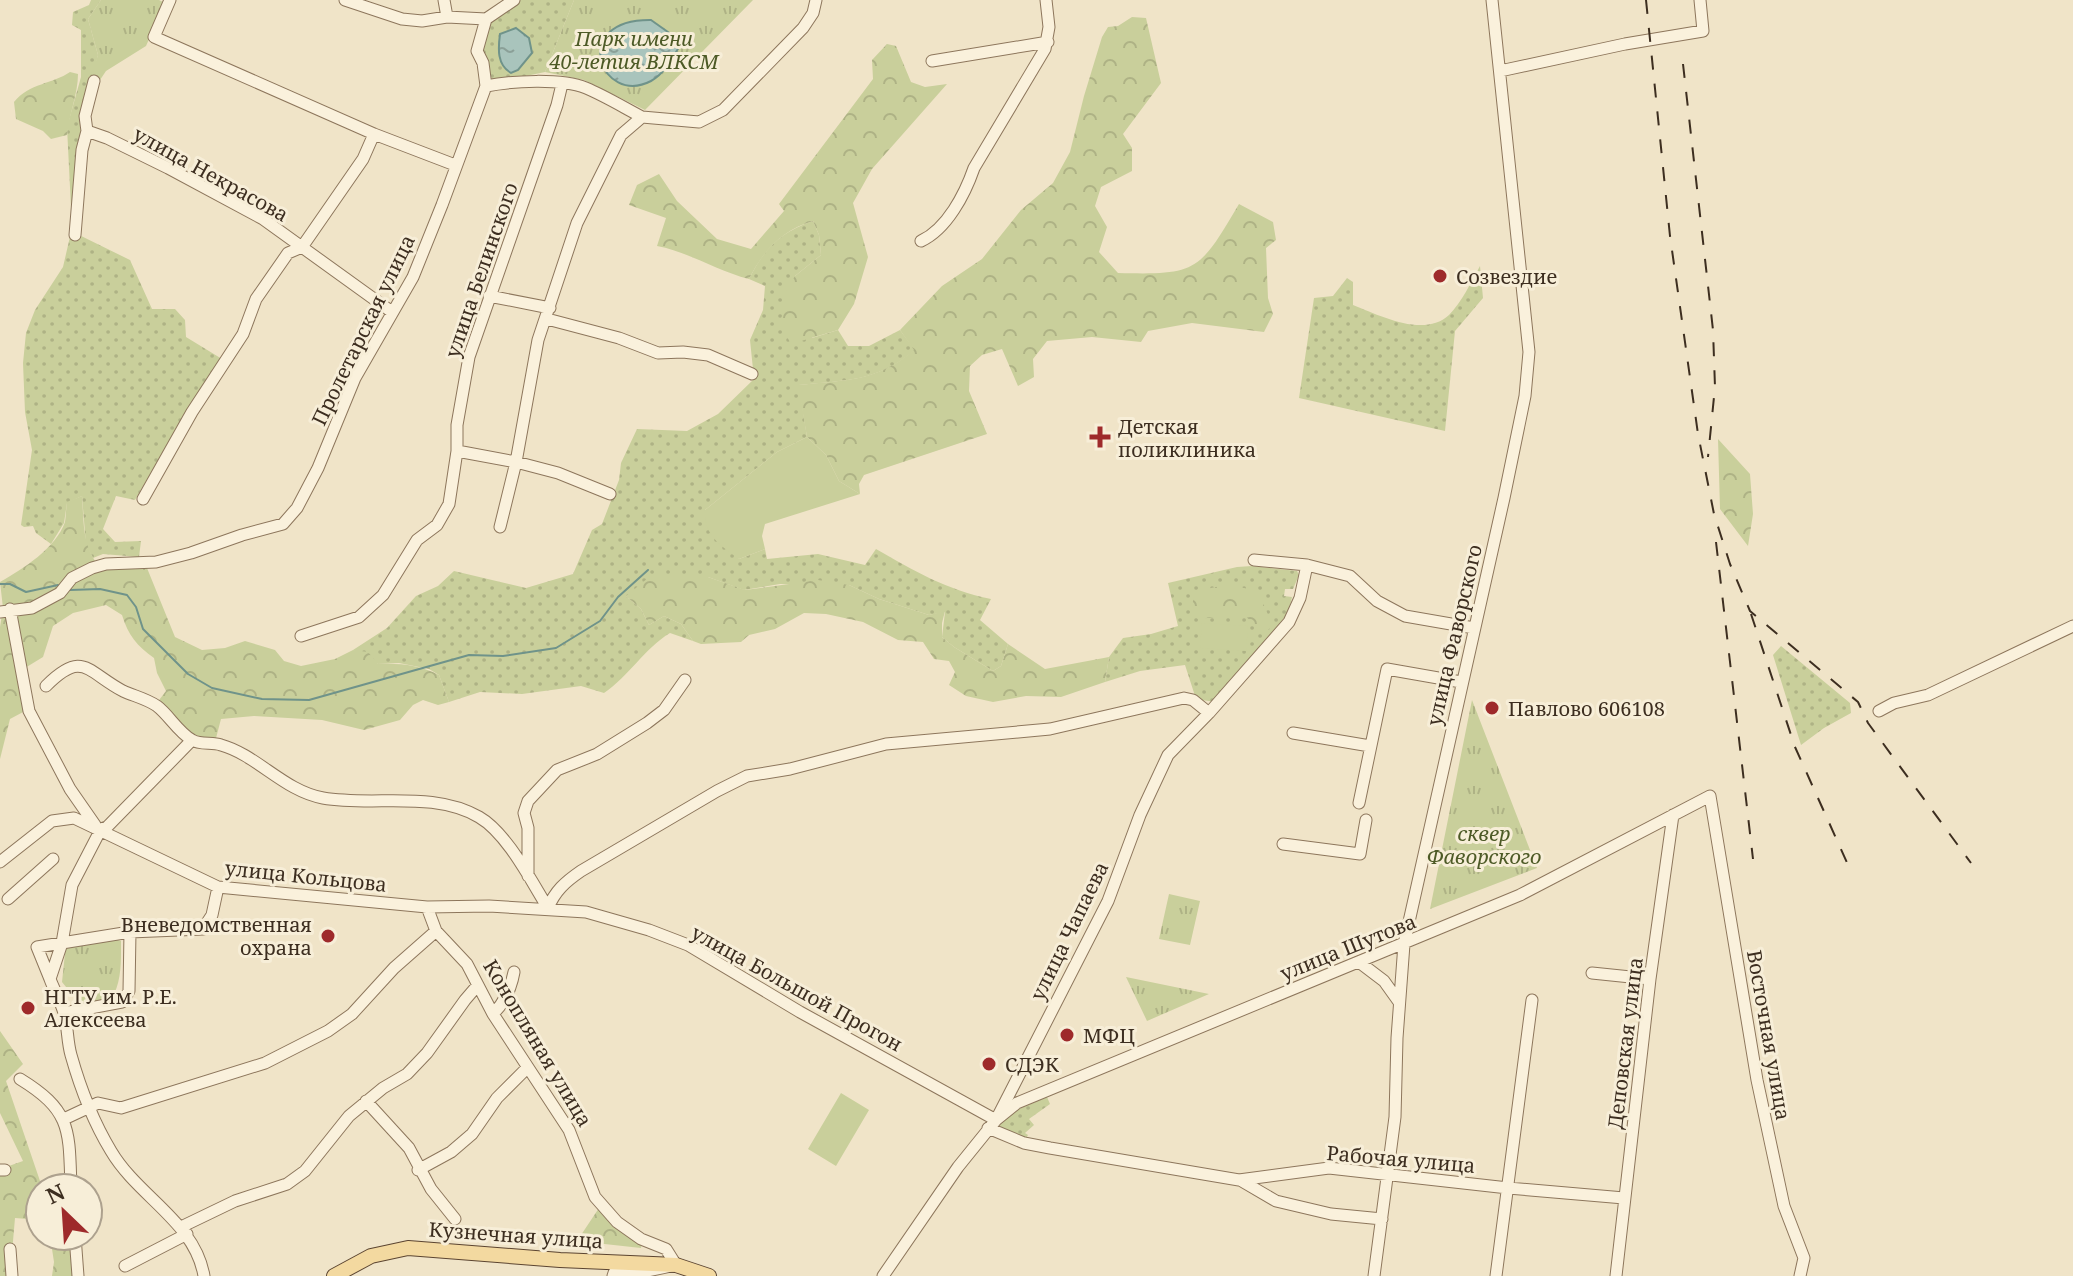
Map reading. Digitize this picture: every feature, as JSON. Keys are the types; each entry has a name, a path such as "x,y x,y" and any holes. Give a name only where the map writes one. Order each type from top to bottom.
{"main road":[{"name":"Кузнечная улица","path":"334,1276 371,1256 408,1248 676,1265 705,1274"}],"street":[{"path":"170,0 154,37 374,134 455,165"},
{"path":"345,0 402,19 422,21 447,17 486,19 514,0"},
{"path":"444,0 447,17"},
{"path":"486,19 477,51 483,63 486,86 525,82 583,86 642,117 699,122 723,110 803,28 813,13 816,0"},
{"path":"921,241 935,234 967,188 974,168 1048,42 1046,0"},
{"name":"улица Фаворского","path":"1374,1276 1395,1117 1404,944 1525,396 1529,352 1492,0"},
{"path":"1500,71 1703,31 1700,0"},
{"path":"932,61 1048,42"},
{"path":"75,235 82,150 87,131 85,116 94,81"},
{"name":"улица Белинского","path":"301,636 359,617 383,595 417,540 437,525 449,504 457,451 457,425 469,357 562,84"},
{"name":"Пролетарская улица","path":"5,611 32,608 60,593 72,578 106,564 156,562 283,524 297,508 318,468 355,378 413,277 486,86"},
{"path":"500,527 516,462 538,340 577,223 621,135 642,117"},
{"name":"улица Некрасова","path":"87,131 168,168 263,219 392,312"},
{"path":"143,499 192,412 243,334 256,299 288,253 302,247 363,159 374,134"},
{"path":"489,296 658,353 708,355 752,374"},
{"path":"457,451 558,473 610,494"},
{"path":"1254,560 1307,565 1350,576 1377,601 1405,616 1474,628"},
{"name":"улица Чапаева","path":"883,1276 992,1124 1108,901 1140,815 1168,755 1289,622 1300,598 1307,565"},
{"name":"улица Кольцова","path":"5,611 29,711 70,789 99,828"},
{"path":"1879,711 1894,703 1928,695 2073,626"},
{"path":"46,686 64,669 84,667 122,690 156,705 192,740 221,744 298,790 320,797 341,801 440,803 462,808 483,819 498,832 548,908"},
{"path":"1359,803 1387,669 1461,682"},
{"path":"528,876 528,828 524,813 528,801 557,770 597,754 647,723 672,700 685,680"},
{"path":"548,908 563,883 581,871 747,776 790,769 886,744 1050,729 1184,698 1193,700 1209,713"},
{"path":"1293,733 1370,746"},
{"path":"50,979 62,943 72,885 99,828 107,827 192,740"},
{"name":"улица Шутова","path":"992,1124 1017,1103 1520,895 1710,796"},
{"name":"Восточная улица","path":"1710,796 1757,1080 1784,1206 1804,1258 1800,1276"},
{"name":"Деповская улица","path":"1616,1276 1650,979 1673,815"},
{"name":"улица Кольцова","path":"0,862 52,821 74,818 218,887 427,907 524,908"},
{"path":"1283,844 1360,854 1366,820"},
{"path":"8,899 53,859"},
{"path":"204,1276 201,1260 184,1230 125,1173 109,1149 70,1051 64,1013 37,947 130,932 203,929 212,915 218,887"},
{"name":"Конопляная улица","path":"427,907 436,931 467,964 493,1014 569,1130 588,1183 603,1208 641,1239 666,1249 672,1254 676,1265"},
{"name":"улица Большой Прогон","path":"524,908 586,912 688,945 992,1124"},
{"path":"64,1119 90,1105 98,1103 121,1108 265,1063 328,1031 352,1014 394,968 436,931"},
{"path":"64,1013 122,1002 129,991 130,932"},
{"path":"1359,962 1384,981 1399,1002"},
{"path":"493,1014 507,996 514,972"},
{"path":"1592,973 1650,979"},
{"path":"125,1266 235,1201 287,1184 305,1171 349,1116 407,1074 427,1053 477,986"},
{"path":"1496,1276 1532,1000"},
{"path":"418,1170 451,1152 472,1134 497,1098 527,1068"},
{"path":"20,1079 41,1092 64,1119 69,1172"},
{"path":"366,1101 409,1148 418,1170 455,1219"},
{"name":"Рабочая улица","path":"992,1124 1024,1143 1239,1180 1329,1168 1624,1198"},
{"path":"1239,1180 1276,1201 1331,1214 1382,1219"},
{"path":"10,1249 12,1276"},
{"path":"76,1252 78,1276"},
{"path":"613,1276 614,1273 633,1274 676,1265"}],"green space":[{"path":"91,0 101,0 88,19 98,55 81,130 73,232 130,260 152,309 175,309 185,320 186,337 222,359 135,500 116,496 103,529 115,542 141,541 139,557 103,554 93,558 86,545 82,496 67,503 64,523 51,544 36,533 33,526 21,525 32,450 25,412 23,363 26,333 35,310 63,267 72,228 67,127 81,77 81,30 72,25 73,12 89,5"},
{"path":"101,0 159,0 165,3 146,46 106,71 98,83 90,80 98,55 88,19"},
{"path":"520,0 574,0 545,72 493,83 483,49 490,21"},
{"name":"Парк имени 40-летия ВЛКСМ","path":"574,0 753,0 645,110 584,80 545,72"},
{"path":"1132,17 1146,18 1161,83 1123,134 1132,148 1132,171 1101,187 1095,206 1107,227 1099,252 1118,273 1180,270 1204,256 1239,204 1273,222 1276,240 1266,248 1268,298 1273,314 1264,332 1192,323 1148,331 1141,342 1092,337 1047,341 1033,359 1034,377 1018,386 1002,349 982,355 970,366 969,391 987,434 864,475 859,484 860,494 839,481 826,455 807,437 798,385 860,378 887,368 914,350 900,330 942,286 982,259 1021,210 1053,183 1070,152 1102,37 1108,27 1118,26"},
{"path":"887,44 896,46 911,82 925,87 947,84 872,169 853,203 868,257 854,304 838,330 791,344 781,326 784,294 795,276 821,255 819,235 813,221 792,230 775,243 749,279 657,246 666,218 629,205 637,185 659,174 677,201 717,239 751,249 784,211 779,204 873,79 872,60"},
{"path":"70,72 78,74 67,135 51,139 43,131 16,119 14,102 20,96"},
{"path":"813,221 819,235 821,255 795,276 812,338 838,330 848,346 869,346 900,330 915,350 874,374 799,385 807,437 777,452 705,510 739,559 765,549 767,559 818,554 865,565 876,549 945,585 991,599 980,620 1008,644 1001,666 993,671 942,637 945,612 929,615 879,599 849,585 780,584 744,590 708,577 626,596 641,609 649,625 664,616 681,624 693,641 670,633 604,693 581,686 522,694 480,692 449,702 439,675 429,669 399,663 378,664 353,650 387,628 416,596 438,586 454,571 526,588 573,574 592,530 602,524 619,480 621,463 637,429 687,431 718,414 754,379 750,340 763,310 765,286 749,279 774,243 791,230"},
{"path":"1480,266 1483,298 1455,331 1445,431 1299,398 1314,298 1333,296 1347,278 1353,282 1353,305 1402,323 1427,325 1439,322 1454,310"},
{"path":"807,437 826,455 839,481 860,494 765,524 762,536 765,549 739,559 710,533 705,510 777,452"},
{"path":"1718,439 1750,474 1753,514 1748,546 1720,509"},
{"path":"82,496 86,541 98,565 147,568 175,637 202,650 225,648 245,641 275,650 284,661 301,666 335,659 353,650 368,652 378,664 410,665 439,675 449,702 438,705 423,700 413,705 400,720 364,730 322,720 254,716 221,719 215,742 193,738 156,704 166,691 154,658 134,640 122,615 106,605 73,613 53,626 43,657 25,668 25,711 10,719 0,759 0,627 3,608 0,582 47,549 61,532 67,502"},
{"path":"1252,566 1297,571 1299,575 1293,589 1285,589 1284,596 1292,597 1280,625 1215,702 1196,699 1185,665 1140,671 1105,682 1109,657 1123,638 1178,626 1168,583"},
{"path":"653,574 708,577 745,590 818,580 849,585 879,599 929,615 945,611 942,637 993,671 1001,666 1008,644 1045,669 1109,657 1105,682 1061,697 1026,696 993,702 966,696 949,685 955,672 949,661 934,659 923,642 898,640 863,622 826,614 804,613 775,629 749,635 741,642 701,644 693,641 681,624 664,616 649,625 641,609 626,596"},
{"path":"1226,585 1238,586 1258,596 1273,626 1264,633 1243,614 1198,619 1191,608 1196,591"},
{"path":"1202,623 1248,626 1246,651 1200,648"},
{"path":"1781,646 1850,703 1851,713 1801,745 1773,655"},
{"name":"сквер Фаворского","path":"1472,700 1537,868 1430,909"},
{"path":"1169,894 1200,901 1190,945 1159,939"},
{"path":"106,937 121,941 117,986 111,1000 83,1008 62,982 66,944"},
{"path":"1126,977 1209,994 1147,1021"},
{"path":"0,1031 23,1064 6,1081 37,1172 24,1172 24,1219 15,1218 10,1276 0,1276 0,1173 6,1167 23,1161 0,1113"},
{"path":"841,1093 869,1110 836,1166 808,1149"},
{"path":"1047,1097 1050,1104 1029,1119 1034,1125 1025,1133 1028,1135 1025,1140 996,1128 1014,1111"},
{"path":"599,1208 642,1243 641,1248 577,1241"},
{"path":"52,1252 74,1252 76,1276 52,1276"}],"water":[{"path":"651,20 682,42 656,78 633,86 618,82 607,73 601,60 601,46 609,33 625,23"},
{"path":"516,28 529,38 532,53 518,70 511,73 501,61 499,40 500,34"}],"waterway":[{"path":"70,590 100,589 127,595 136,607 143,629 188,674 212,688 262,699 309,700 469,655 503,656 556,648 600,621 618,597 648,570"},
{"path":"0,584 10,584 26,592 58,585"}],"railway":[{"path":"1646,0 1670,236 1698,434 1714,514 1730,564 1750,611 1858,702 1868,723 1971,863"},
{"path":"1683,64 1713,330 1715,387 1708,457"},
{"path":"1716,542 1753,859"},
{"path":"1751,614 1795,747 1849,867"}],"place":[{"name":"Созвездие","path":"1440,276"},
{"name":"Детская поликлиника","path":"1100,437"},
{"name":"Павлово 606108","path":"1492,708"},
{"name":"Вневедомственная охрана","path":"328,936"},
{"name":"НГТУ им. Р.Е. Алексеева","path":"28,1008"},
{"name":"МФЦ","path":"1067,1035"},
{"name":"СДЭК","path":"989,1064"}]}
